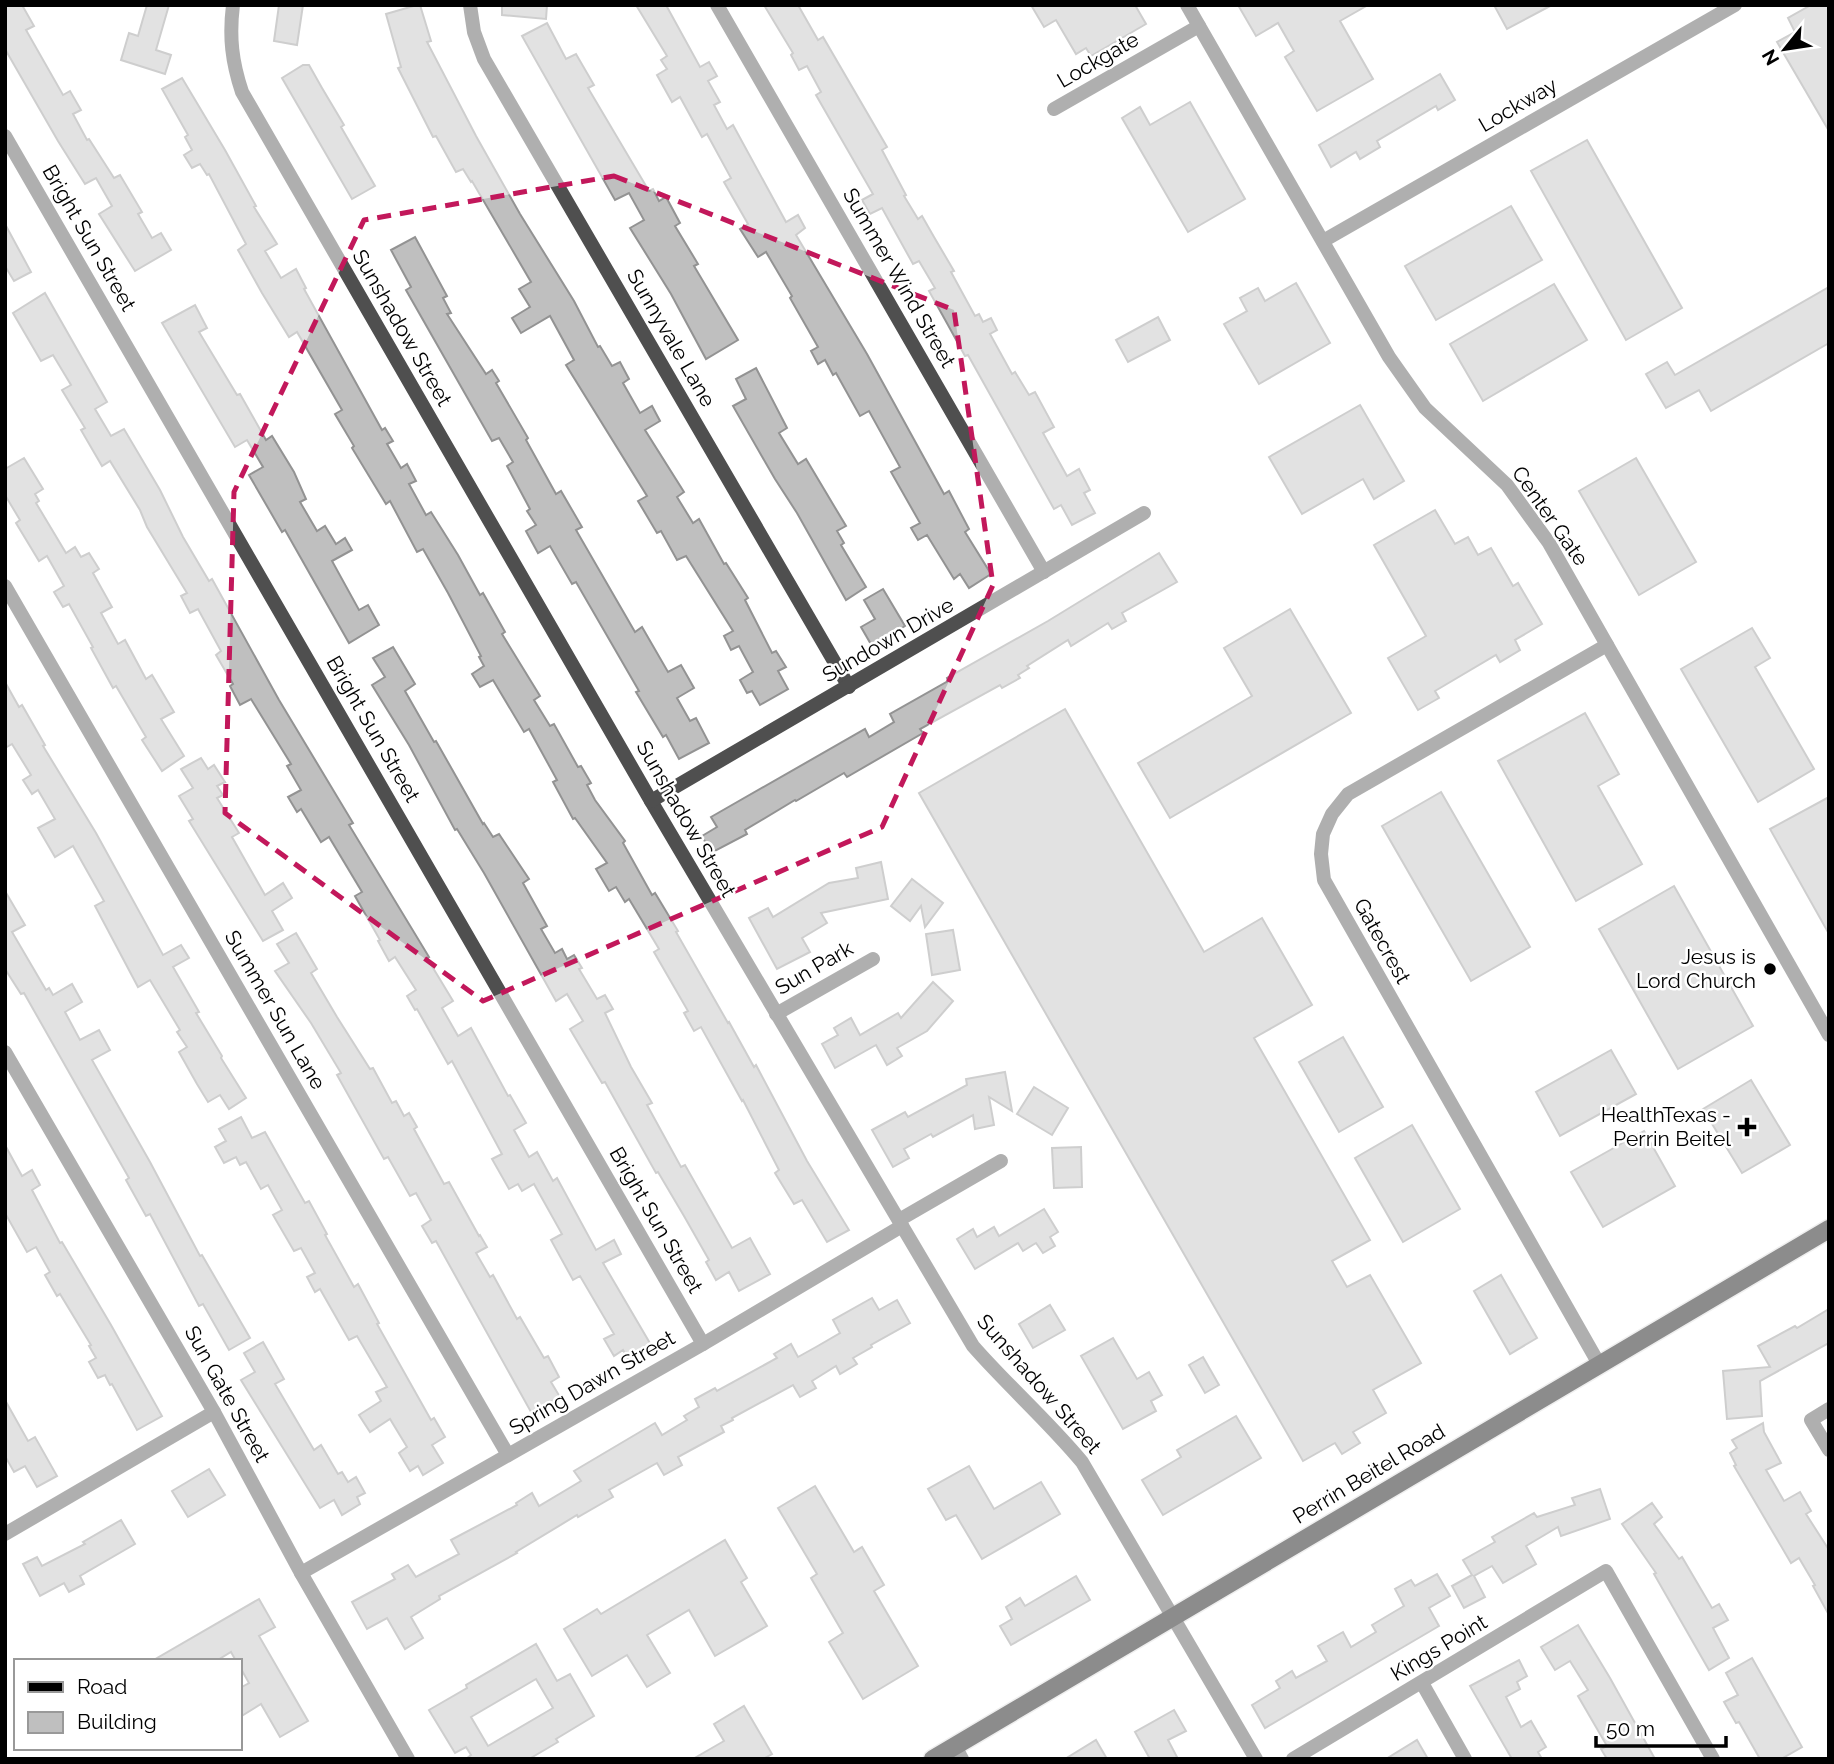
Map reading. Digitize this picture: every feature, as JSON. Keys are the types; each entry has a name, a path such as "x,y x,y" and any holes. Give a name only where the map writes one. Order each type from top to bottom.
{"main road":[{"name":"Perrin Beitel Road","path":"933,1759 959,1752 1172,1619 1829,1229"}],"street":[{"name":"Sunshadow Street","path":"233,5 230,36 233,65 242,92 651,801 973,1346 1001,1378 1060,1435 1082,1462 1256,1759"},
{"name":"Sunnyvale Lane","path":"470,5 474,32 484,59 849,687"},
{"name":"Summer Wind Street","path":"717,5 1044,572"},
{"name":"Center Gate","path":"1187,5 1389,357 1425,408 1493,471 1549,543 1829,1035"},
{"name":"Lockway","path":"1322,241 1735,5"},
{"name":"Lockgate","path":"1054,109 1199,26"},
{"name":"Bright Sun Street","path":"5,136 704,1344"},
{"name":"Sundown Drive","path":"651,801 1144,513"},
{"name":"Summer Sun Lane","path":"5,586 508,1455"},
{"name":"Gatecrest","path":"1599,1364 1324,880 1321,854 1323,834 1332,814 1349,794 1367,781 1607,645"},
{"name":"Sun Park","path":"776,1014 873,959"},
{"name":"Sun Gate Street","path":"5,1052 214,1412 408,1759"},
{"name":"Spring Dawn Street","path":"302,1573 704,1344 1001,1161"},
{"path":"1829,1409 1811,1420 1829,1450"},
{"path":"5,1534 214,1412"},
{"name":"Kings Point","path":"1293,1759 1606,1571 1713,1759"},
{"path":"1422,1682 1465,1759"}],"highlighted area":[{"path":"614,176 954,310 993,585 882,827 483,1001 225,813 234,492 364,220"}],"building":[{"path":"5,5 22,5 34,26 26,30 63,95 70,91 81,110 73,114 87,140 89,139 114,178 120,175 142,212 138,214 152,238 161,233 171,250 135,271 99,214 112,206 96,178 85,184 5,49"},
{"path":"147,5 169,5 156,50 171,55 165,74 121,60 129,33 138,36"},
{"path":"279,5 303,5 297,45 274,41"},
{"path":"420,5 431,41 427,42 520,214 574,301 598,347 600,346 612,366 620,362 629,379 623,383 640,413 652,406 660,421 645,430 684,492 677,497 693,523 699,519 724,564 726,563 748,598 745,600 772,653 776,651 786,667 778,671 788,689 760,705 752,691 747,693 740,680 753,672 739,646 731,650 724,636 733,631 686,556 677,560 661,531 657,533 638,501 647,496 566,365 574,360 550,316 521,333 512,318 530,307 519,289 531,282 472,181 463,169 456,172 436,136 433,137 398,68 401,67 386,14"},
{"path":"502,5 547,5 546,19 502,15"},
{"path":"636,5 666,5 700,67 709,62 717,76 708,81 720,102 714,105 727,129 733,125 786,222 798,215 805,228 796,235 867,354 944,494 949,491 969,529 965,532 991,574 969,588 960,574 954,579 927,535 918,540 911,528 920,523 891,472 900,467 869,411 860,416 836,373 833,375 825,360 818,364 811,351 818,347 790,298 792,296 766,252 758,257 740,229 748,224 724,182 731,178 707,134 702,137 680,97 672,102 657,75 667,69 661,60 667,56"},
{"path":"764,5 798,5 818,40 823,37 887,147 882,150 906,195 904,196 918,219 922,216 954,271 951,272 975,316 979,314 983,322 991,318 997,330 990,334 1012,374 1015,372 1029,395 1035,392 1054,427 1043,433 1067,476 1079,469 1090,490 1084,493 1095,513 1072,525 1061,505 1054,509 929,291 935,288 919,261 913,264 882,208 870,214 862,200 873,194 816,95 821,92 807,66 799,70 791,55 793,53"},
{"path":"1031,5 1135,5 1146,24 1091,56 1086,48 1076,54 1056,20 1044,27"},
{"path":"1238,5 1368,5 1340,21 1373,79 1317,111 1285,57 1294,51 1278,23 1256,36"},
{"path":"1494,5 1552,5 1507,29"},
{"path":"1811,5 1829,5 1829,131 1777,42 1795,32 1788,18"},
{"path":"547,23 566,59 576,54 594,85 588,88 649,191 653,189 659,201 666,197 680,223 675,226 698,264 694,266 738,340 706,359 671,294 630,228 644,220 629,193 615,200 522,36"},
{"path":"303,65 309,65 375,186 352,199 282,78"},
{"path":"1440,74 1455,100 1438,110 1436,106 1377,141 1380,147 1360,159 1356,152 1331,167 1319,145"},
{"path":"182,78 277,244 265,251 281,278 296,269 306,288 304,289 382,430 385,428 393,441 387,444 401,468 407,464 416,481 409,484 426,515 431,512 480,595 483,593 505,632 502,634 540,696 534,700 550,726 554,724 578,767 581,766 591,783 587,785 595,800 625,841 623,843 652,895 655,893 678,931 676,932 728,1023 754,1067 756,1065 807,1161 849,1230 827,1242 802,1200 794,1204 775,1173 779,1170 743,1100 701,1027 694,1031 684,1013 688,1011 654,952 659,949 629,899 625,902 616,887 609,891 596,869 607,863 575,818 573,819 553,782 557,780 529,729 524,732 493,680 480,687 472,674 484,666 448,593 423,549 417,552 390,501 386,504 352,448 354,446 335,414 342,410 297,332 289,337 262,293 238,250 246,244 209,174 207,175 200,164 192,168 184,155 192,150 185,137 188,135 162,89"},
{"path":"1190,102 1245,199 1188,232 1122,118 1140,107 1150,125"},
{"path":"1587,140 1682,308 1626,340 1531,171"},
{"path":"1511,206 1542,260 1436,320 1405,266"},
{"path":"5,224 31,272 14,281 5,266"},
{"path":"415,237 447,296 443,298 451,313 447,314 486,374 492,370 499,381 496,383 528,438 526,440 556,494 561,491 582,527 576,530 635,632 642,627 668,672 681,665 694,688 677,698 690,721 696,718 709,743 679,759 636,692 639,691 576,582 572,584 550,546 538,553 526,531 536,525 507,466 513,462 499,438 492,441 406,290 411,287 391,250"},
{"path":"1296,283 1330,343 1259,384 1224,324 1247,311 1240,298 1258,288 1265,301"},
{"path":"1554,284 1587,340 1483,401 1450,344"},
{"path":"1829,287 1829,343 1711,411 1699,390 1666,408 1646,374 1667,362 1675,375"},
{"path":"45,293 107,402 95,409 111,436 124,429 160,490 183,537 209,581 212,579 279,700 353,823 349,825 429,957 427,958 453,1001 442,1008 458,1036 471,1028 526,1123 514,1130 529,1157 537,1152 553,1181 557,1178 596,1250 614,1240 621,1254 603,1263 651,1345 628,1359 623,1350 614,1356 604,1339 614,1334 580,1276 573,1280 551,1240 562,1234 534,1184 522,1191 518,1184 509,1189 492,1159 502,1154 452,1061 448,1064 407,996 416,990 395,957 389,961 355,896 362,892 329,837 321,842 301,809 297,812 288,797 301,790 287,766 291,764 251,699 240,705 230,686 233,684 216,655 221,651 198,609 190,613 181,596 187,593 147,527 140,510 110,461 102,466 81,430 85,428 62,390 71,385 53,355 41,361 13,313"},
{"path":"195,305 207,328 199,332 237,395 240,394 266,440 272,436 294,472 306,499 300,502 317,531 325,526 336,544 345,538 352,550 332,561 359,610 368,605 379,625 349,643 285,530 282,532 249,475 263,467 247,440 235,447 162,323"},
{"path":"1158,317 1170,340 1128,362 1116,340"},
{"path":"756,368 787,428 779,433 798,464 806,459 846,526 837,531 844,543 841,545 866,587 846,600 733,406 746,399 736,379"},
{"path":"1360,405 1404,481 1374,499 1363,479 1302,514 1269,457"},
{"path":"24,458 43,489 35,494 39,501 36,503 66,553 75,547 81,557 89,553 99,569 93,573 112,607 101,613 118,644 125,640 146,679 152,675 174,712 161,719 184,756 162,771 142,740 146,737 116,686 113,688 69,604 63,607 54,592 64,586 47,556 39,561 16,523 20,520 5,495 5,469"},
{"path":"1636,458 1696,562 1639,595 1579,491"},
{"path":"1435,510 1455,544 1468,537 1478,555 1491,548 1513,586 1518,583 1542,624 1515,640 1520,650 1500,662 1496,655 1435,691 1439,698 1418,710 1388,658 1426,636 1374,545"},
{"path":"1159,553 1177,582 1122,613 1126,621 1112,629 1108,623 1071,646 1068,640 1027,666 1029,668 1018,675 1020,678 1002,688 1000,685 920,729 923,733 847,777 844,773 795,800 745,830 747,834 711,853 702,836 717,827 711,817 865,729 869,737 894,722 890,714"},
{"path":"883,589 905,626 872,646 861,627 875,619 864,600"},
{"path":"1290,609 1351,713 1170,818 1138,763 1252,696 1224,648"},
{"path":"1752,628 1770,658 1755,667 1814,769 1758,802 1681,669"},
{"path":"393,647 415,684 405,691 434,742 436,741 483,824 493,837 499,834 529,879 523,883 547,926 541,929 555,953 562,949 567,959 574,955 597,999 605,995 613,1009 605,1013 652,1103 647,1105 681,1167 685,1165 732,1248 750,1238 770,1274 739,1291 729,1272 716,1280 706,1262 709,1260 684,1216 658,1172 656,1173 605,1082 602,1083 570,1029 583,1021 567,994 556,1001 484,873 457,829 455,830 409,745 372,685 385,677 373,658"},
{"path":"5,682 19,707 22,705 163,955 181,945 189,958 173,967 221,1058 246,1098 229,1109 220,1095 208,1102 179,1052 187,1047 177,1032 180,1030 150,980 138,987 95,906 104,901 73,846 55,857 38,828 55,819 38,790 32,794 23,780 31,775 12,744 5,748"},
{"path":"1065,709 1204,952 1262,918 1312,1005 1254,1038 1370,1240 1332,1261 1347,1287 1370,1275 1421,1363 1373,1390 1386,1413 1353,1432 1360,1443 1342,1454 1335,1443 1303,1461 919,793"},
{"path":"1585,713 1619,774 1598,786 1642,864 1576,901 1498,761"},
{"path":"201,758 208,769 214,765 225,782 217,786 223,795 217,798 239,833 232,837 265,895 283,883 292,898 272,911 283,930 263,941 189,821 193,819 179,796 193,788 181,769"},
{"path":"1441,792 1530,947 1471,981 1382,826"},
{"path":"1829,797 1829,934 1770,829"},
{"path":"881,862 888,899 821,913 827,923 802,938 810,952 777,969 749,918 768,908 773,917 829,883 858,878 856,868"},
{"path":"912,879 943,903 925,927 921,906 910,921 891,906"},
{"path":"1674,886 1753,1026 1678,1069 1599,929"},
{"path":"5,891 25,925 12,932 46,990 49,988 53,995 72,984 82,1002 65,1012 80,1040 99,1030 110,1050 92,1060 200,1256 202,1255 250,1338 229,1350 203,1304 199,1306 150,1214 146,1216 126,1180 129,1178 24,993 21,994 5,969"},
{"path":"953,930 960,970 932,975 926,934"},
{"path":"296,933 317,969 311,973 337,1017 370,1069 373,1068 392,1103 396,1101 404,1116 409,1113 417,1127 414,1129 444,1184 449,1182 487,1247 476,1253 490,1277 493,1275 517,1319 520,1317 544,1358 548,1356 559,1377 551,1382 560,1397 531,1412 436,1241 432,1243 422,1226 431,1220 416,1193 410,1196 388,1157 384,1159 337,1075 341,1073 275,971 289,963 277,944"},
{"path":"933,982 953,1001 927,1031 897,1048 902,1056 887,1065 876,1045 835,1068 822,1044 838,1035 834,1028 851,1018 860,1035 898,1013 901,1018"},
{"path":"1343,1037 1383,1107 1339,1132 1299,1062"},
{"path":"1611,1050 1636,1094 1560,1136 1536,1092"},
{"path":"1005,1072 1012,1111 989,1097 994,1125 975,1129 973,1115 904,1149 909,1158 893,1167 872,1130 905,1112 908,1117 967,1085 966,1079"},
{"path":"1751,1080 1790,1145 1742,1173 1703,1109"},
{"path":"1034,1087 1068,1108 1052,1135 1017,1114"},
{"path":"241,1117 252,1138 265,1132 305,1203 309,1201 354,1287 358,1284 379,1323 377,1324 431,1420 434,1418 445,1437 432,1445 443,1463 423,1475 418,1466 410,1471 399,1453 407,1447 390,1419 370,1432 359,1415 381,1401 376,1392 387,1387 357,1336 349,1340 320,1289 315,1292 307,1277 315,1273 301,1248 294,1251 273,1215 282,1210 268,1185 261,1189 246,1162 240,1165 236,1157 224,1163 215,1147 226,1141 219,1129"},
{"path":"1412,1125 1460,1209 1403,1242 1355,1158"},
{"path":"1644,1131 1675,1186 1603,1227 1571,1172"},
{"path":"5,1145 22,1176 32,1170 40,1185 32,1190 60,1243 62,1242 111,1325 162,1416 137,1430 112,1384 110,1385 105,1375 98,1378 89,1362 96,1358 89,1346 91,1345 60,1294 57,1296 45,1275 50,1272 36,1247 27,1252 5,1213"},
{"path":"1081,1147 1082,1187 1054,1188 1052,1148"},
{"path":"1044,1209 1058,1232 1050,1237 1055,1246 1043,1253 1036,1243 1023,1251 1018,1243 975,1269 957,1239 973,1229 977,1237 994,1227 999,1236"},
{"path":"1501,1275 1537,1338 1510,1354 1474,1291"},
{"path":"872,1298 879,1310 897,1300 910,1323 853,1358 857,1364 840,1374 836,1366 812,1381 816,1388 800,1397 793,1385 732,1418 733,1420 721,1426 724,1432 678,1457 682,1465 664,1475 657,1463 609,1490 613,1497 578,1517 577,1515 517,1553 439,1596 440,1599 411,1617 423,1638 405,1649 387,1618 367,1629 352,1602 395,1579 392,1574 408,1565 416,1577 459,1554 451,1540 517,1505 516,1503 532,1493 539,1506 581,1481 574,1471 655,1423 662,1435 687,1420 684,1416 699,1407 695,1399 715,1388 717,1391 777,1358 774,1354 791,1344 798,1357 816,1347 840,1333 833,1320"},
{"path":"1050,1305 1065,1330 1033,1348 1019,1324"},
{"path":"1829,1309 1829,1343 1760,1381 1762,1416 1727,1419 1723,1371 1770,1367 1758,1346"},
{"path":"1113,1338 1137,1379 1149,1372 1162,1395 1151,1401 1156,1411 1123,1429 1081,1356"},
{"path":"263,1342 284,1379 275,1384 314,1450 321,1445 338,1474 342,1472 348,1482 356,1477 365,1493 357,1497 360,1504 342,1515 334,1500 320,1508 241,1380 255,1372 244,1353"},
{"path":"1203,1357 1219,1385 1205,1393 1189,1365"},
{"path":"5,1400 28,1441 35,1437 57,1476 37,1487 25,1466 14,1472 5,1456"},
{"path":"1236,1416 1261,1458 1163,1515 1142,1480 1181,1457 1177,1450"},
{"path":"1763,1423 1764,1432 1781,1463 1766,1470 1784,1501 1800,1492 1811,1511 1806,1514 1829,1550 1829,1615 1799,1558 1791,1563 1734,1466 1736,1465 1730,1453 1737,1448 1732,1440"},
{"path":"969,1466 994,1509 1041,1482 1060,1514 982,1559 956,1515 946,1520 928,1489"},
{"path":"209,1469 225,1495 188,1517 172,1491"},
{"path":"815,1486 854,1552 862,1547 884,1585 874,1591 918,1666 863,1699 829,1642 843,1633 811,1578 817,1574 778,1508"},
{"path":"1600,1489 1610,1519 1561,1536 1558,1527 1526,1546 1536,1564 1503,1583 1492,1566 1474,1576 1485,1597 1464,1608 1452,1586 1472,1575 1463,1560 1495,1542 1492,1537 1534,1513 1537,1517 1575,1505 1572,1498"},
{"path":"1652,1503 1662,1517 1654,1524 1679,1559 1682,1557 1712,1608 1719,1604 1728,1620 1713,1628 1729,1658 1709,1670 1654,1574 1656,1573 1622,1524"},
{"path":"121,1520 135,1544 80,1576 84,1584 69,1592 64,1583 40,1596 23,1564 37,1557 42,1566 85,1544 83,1542"},
{"path":"725,1540 747,1578 741,1582 767,1626 715,1656 689,1610 647,1635 670,1673 647,1687 627,1655 592,1676 564,1629 597,1609 601,1614"},
{"path":"1437,1574 1450,1596 1429,1608 1439,1626 1265,1728 1252,1705 1280,1688 1276,1681 1292,1671 1296,1678 1327,1661 1318,1646 1343,1632 1351,1647 1376,1632 1372,1625 1404,1606 1395,1589 1411,1580 1415,1586"},
{"path":"1076,1576 1090,1600 1011,1645 1000,1626 1012,1619 1006,1607 1020,1598 1025,1606"},
{"path":"259,1599 275,1627 259,1636 308,1721 280,1737 261,1704 242,1716 242,1687 249,1683 242,1671 242,1659 235,1659 231,1652 219,1659 155,1659"},
{"path":"1578,1625 1655,1759 1607,1759 1601,1749 1607,1746 1578,1696 1588,1690 1570,1661 1555,1670 1541,1647"},
{"path":"536,1644 557,1681 570,1674 594,1716 529,1759 466,1759 471,1755 466,1747 455,1753 429,1710 467,1688 466,1685","holes":["536,1679 553,1708 488,1746 471,1717"]},
{"path":"1752,1658 1802,1747 1781,1759 1760,1759 1724,1702 1738,1695 1726,1673"},
{"path":"1519,1660 1527,1676 1517,1682 1520,1689 1506,1697 1521,1727 1531,1721 1546,1747 1538,1752 1542,1759 1512,1759 1470,1686"},
{"path":"744,1706 772,1754 763,1759 693,1759 724,1741 714,1724"},
{"path":"1174,1710 1186,1731 1168,1740 1178,1759 1150,1759 1135,1732"},
{"path":"1096,1740 1107,1759 1065,1759"},
{"path":"1417,1740 1428,1759 1386,1759"}],"place":[{"name":"Jesus is Lord Church","path":"1770,969"},
{"name":"HealthTexas - Perrin Beitel","path":"1747,1127"}]}
